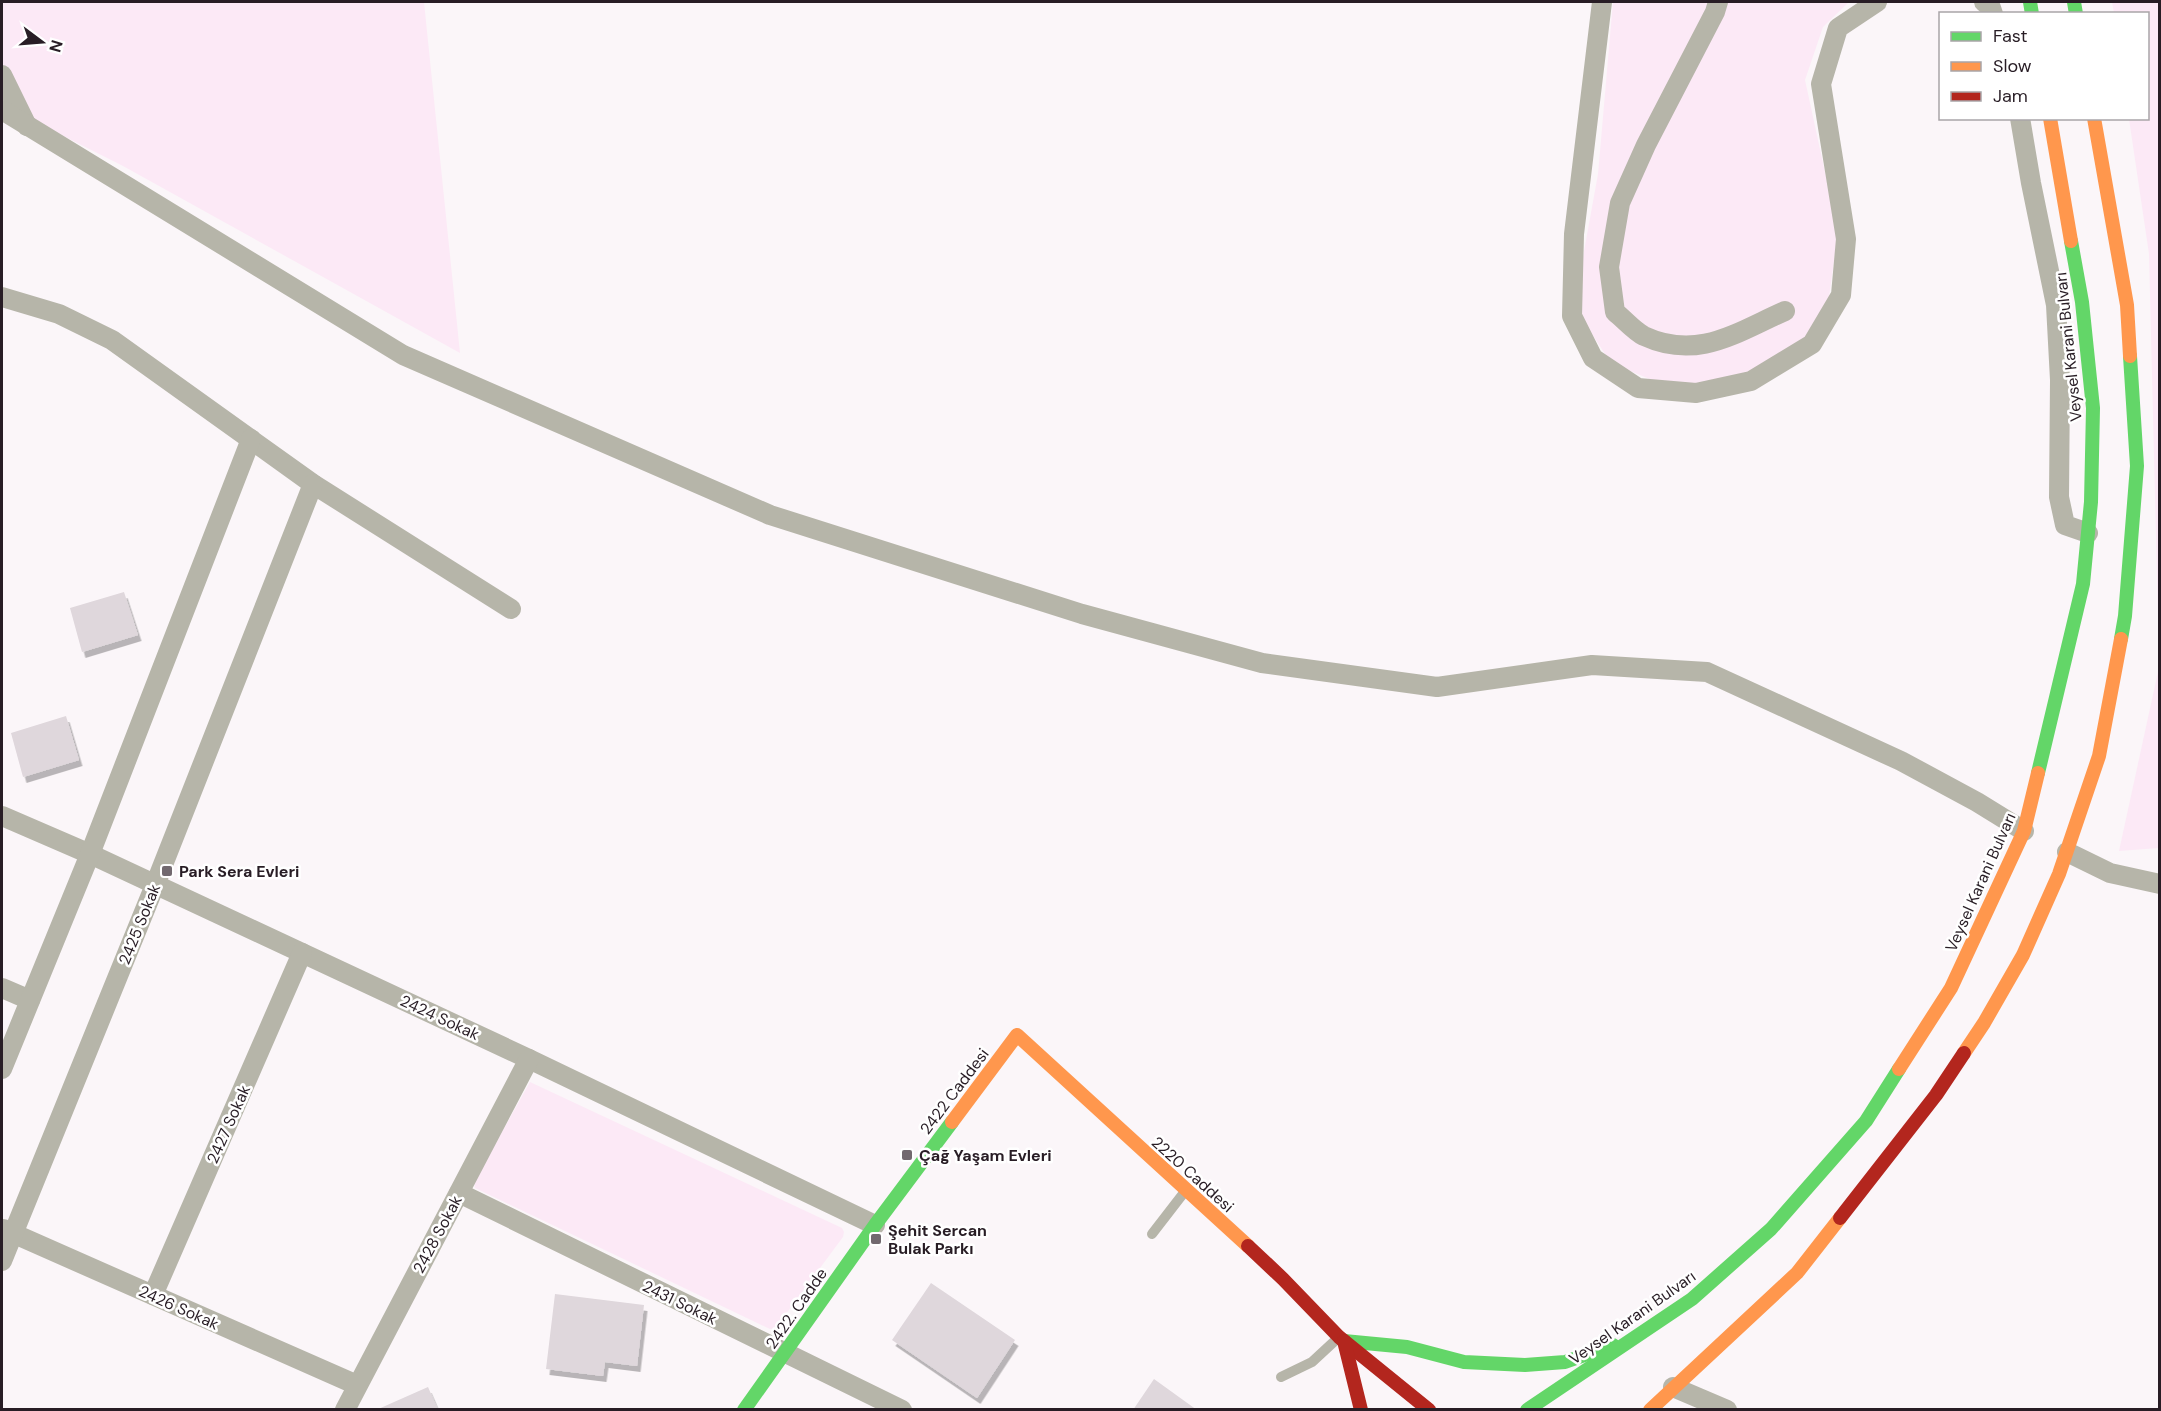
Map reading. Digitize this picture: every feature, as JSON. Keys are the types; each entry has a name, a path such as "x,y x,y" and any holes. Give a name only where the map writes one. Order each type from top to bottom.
{"main road":[{"name":"Veysel Karani Bulvarı","path":"1527,1410 1692,1299 1771,1229 1866,1121 1951,988 2024,831 2083,584 2091,502 2093,408 2082,302 2050,120"},
{"path":"1650,1410 1797,1273 1936,1095 1984,1023 2022,955 2067,852 2099,756 2123,628 2137,466 2127,305 2094,120"},
{"name":"2220 Caddesi","path":"1017,1035 1283,1279 1342,1339 1429,1410"},
{"name":"2422 Caddesi","path":"875,1225 1017,1035"},
{"name":"2422. Cadde","path":"744,1410 875,1225"},
{"path":"1342,1339 1407,1347 1464,1362 1525,1365 1565,1362 1631,1339"},
{"path":"1342,1339 1346,1410"},
{"path":"1342,1339 1361,1410"}],"street":[{"path":"1602,2 1574,234 1572,316 1593,358 1638,388 1696,393 1751,381 1812,344 1841,296 1846,239 1821,84 1838,28 1877,2"},
{"path":"1718,2 1620,202 1609,267 1616,312 1643,335 1679,347 1714,343 1785,310"},
{"path":"2,75 27,126"},
{"path":"2,110 403,355 770,515 1071,610 1262,663 1437,687 1592,665 1707,672 1901,761 1977,802 2024,831"},
{"path":"2020,120 2056,305 2060,380 2059,497 2066,525 2088,533"},
{"path":"2,297 59,314 112,340 313,484 511,609"},
{"path":"2,1069 90,854 251,440"},
{"name":"2425 Sokak","path":"2,1261 7,1231 155,885 313,484"},
{"name":"2424 Sokak","path":"2,816 90,854 529,1059 875,1225"},
{"path":"2067,852 2110,873 2160,884"},
{"name":"2427 Sokak","path":"153,1295 302,954"},
{"path":"2,988 30,1000"},
{"name":"2428 Sokak","path":"345,1410 529,1059"},
{"name":"2431 Sokak","path":"459,1193 902,1410"},
{"name":"2426 Sokak","path":"7,1231 357,1385"},
{"path":"1673,1387 1726,1410"}],"lane":[{"path":"1152,1234 1186,1189"},
{"path":"1281,1377 1312,1362 1342,1339"}],"shaded area":[{"path":"2,2 424,2 460,353 123,166 2,105"},
{"path":"1613,2 1849,2 1823,27 1805,80 1831,200 1837,239 1829,297 1804,340 1749,374 1691,385 1652,380 1611,363 1582,319 1581,268 1598,174"},
{"path":"2112,2 2159,2 2159,659 2149,254 2129,120 2149,120 2149,12 2114,12"},
{"path":"2159,667 2159,848 2119,851"},
{"path":"530,1082 842,1228 843,1237 777,1326 770,1329 475,1188 474,1182"}],"building":[{"path":"124,592 138,635 82,652 70,608"},
{"path":"66,716 79,760 23,777 11,733"},
{"path":"931,1283 1015,1340 977,1398 892,1340"},
{"path":"555,1294 644,1305 637,1366 605,1362 603,1376 546,1369"},
{"path":"1154,1379 1197,1410 1133,1410"},
{"path":"428,1387 438,1410 376,1410"}],"traffic: fast":[{"path":"2030,2 2032,12"},
{"path":"2074,2 2076,12"},
{"path":"2038,773 2083,584 2091,502 2093,408 2082,302 2071,241"},
{"path":"2121,639 2125,616 2137,466 2130,356"},
{"path":"1527,1410 1692,1299 1771,1229 1866,1121 1899,1069"},
{"path":"744,1410 875,1225 952,1122"},
{"path":"1344,1341 1407,1347 1464,1362 1525,1365 1565,1362 1613,1345"}],"traffic: slow":[{"path":"2050,120 2071,241"},
{"path":"2094,120 2127,305 2130,356"},
{"path":"1964,1053 2023,955 2059,874 2099,756 2121,639"},
{"path":"1899,1069 1951,988 2024,831 2038,773"},
{"path":"952,1122 1017,1035 1248,1246"},
{"path":"1650,1410 1797,1273 1840,1218"}],"traffic: jam":[{"path":"1840,1218 1936,1095 1964,1053"},
{"path":"1248,1246 1339,1337 1429,1410"},
{"path":"1344,1341 1361,1410"}],"place":[{"name":"Park Sera Evleri","path":"167,871"},
{"name":"Çağ Yaşam Evleri","path":"907,1155"},
{"name":"Şehit Sercan Bulak Parkı","path":"876,1239"}]}
